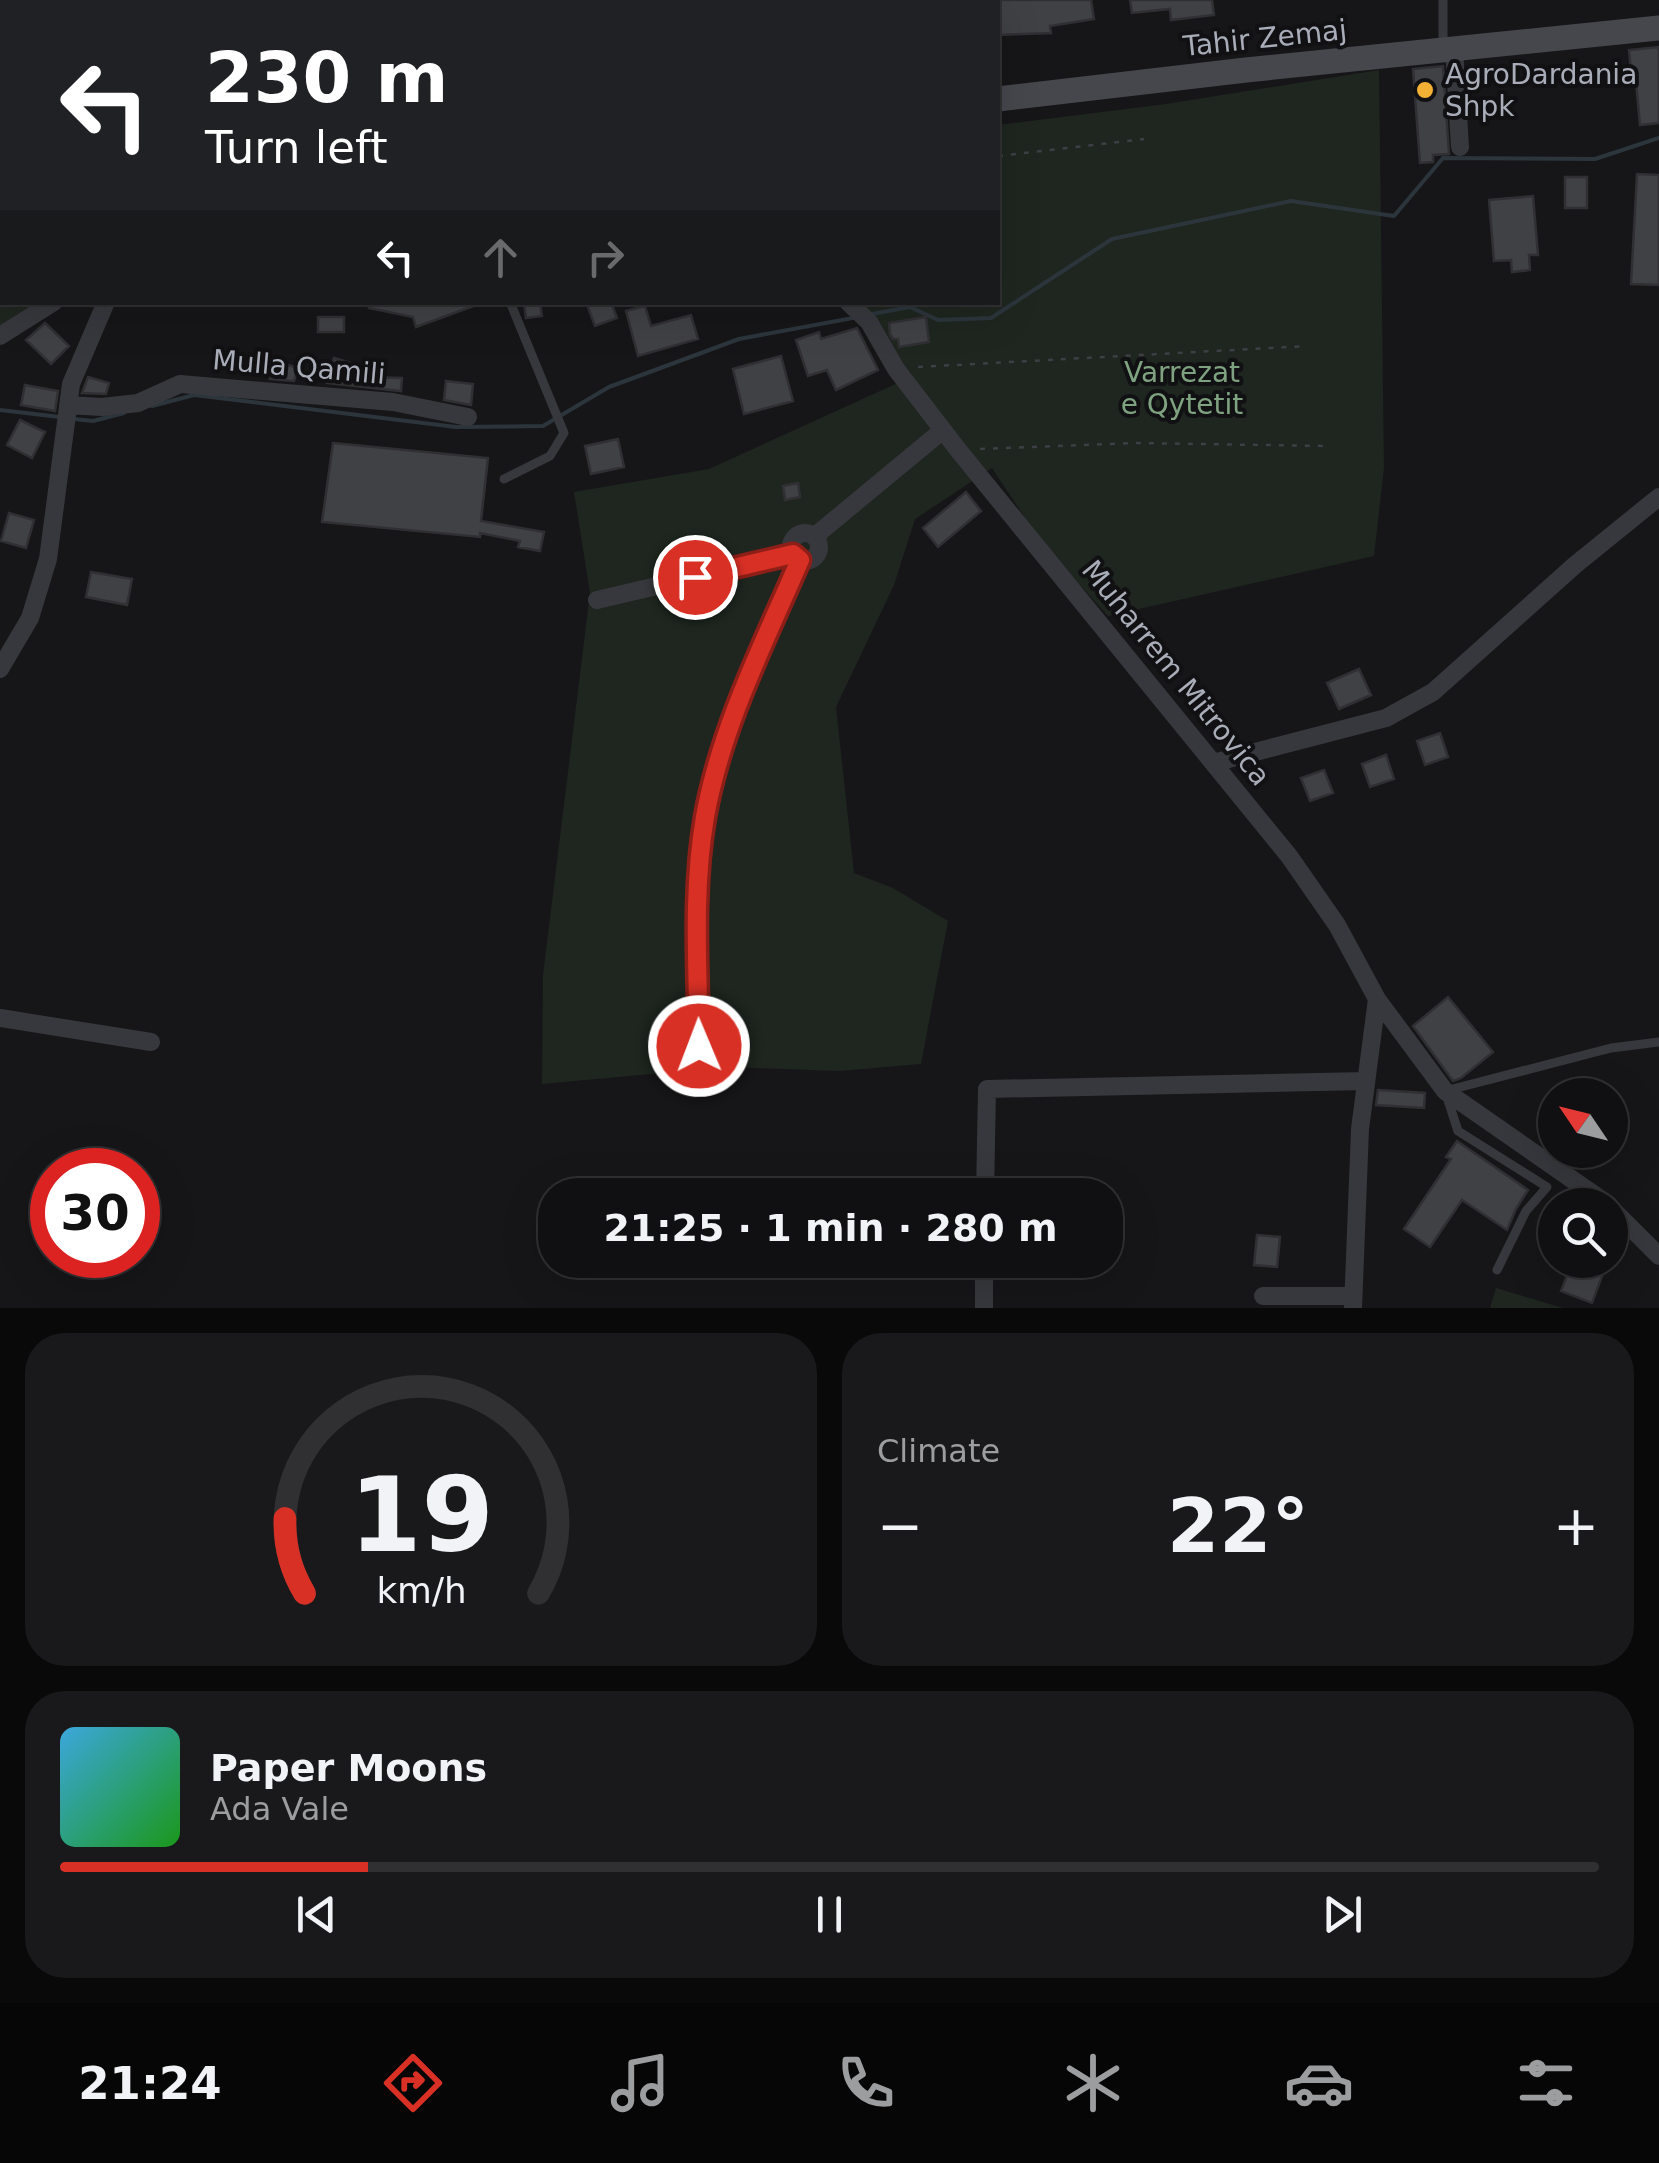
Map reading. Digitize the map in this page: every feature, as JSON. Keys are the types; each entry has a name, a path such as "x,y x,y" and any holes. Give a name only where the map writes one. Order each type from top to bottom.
{"main road":[{"name":"Tahir Zemaj","path":"1000,100 1659,28"}],"street":[{"path":"1449,48 1460,147"},
{"path":"0,336 49,305"},
{"path":"0,668 30,618 48,559 71,384 105,305"},
{"name":"Muharrem Mitrovica","path":"851,306 870,322 896,368 942,430 1299,870 1337,926 1377,999 1445,1090 1584,1188"},
{"name":"Mulla Qamili","path":"68,405 138,403 180,384 393,402 468,416"},
{"path":"597,600 797,557 810,560 818,554 816,536 942,430"},
{"path":"1214,763 1386,718 1433,692 1575,565 1659,497"},
{"path":"699,1046 697,900 711,790 728,730 797,557"},
{"path":"1262,1296 1353,1302 1360,1129 1377,999"},
{"path":"0,1018 152,1042"},
{"path":"986,1178 987,1088 1366,1081"},
{"name":"Muharrem Mitrovica","path":"1628,1225 1659,1256"},
{"path":"984,1278 984,1308"}],"lane":[{"path":"1443,0 1449,48"},
{"path":"504,479 550,456 564,433 511,305"},
{"path":"1497,1270 1526,1212 1547,1187 1458,1131 1445,1090 1611,1048 1659,1042"}],"path":[{"path":"1000,156 1144,139"},
{"path":"896,368 1307,346"},
{"path":"959,451 1136,443 1327,446"}],"green space":[{"name":"Varrezat e Qytetit","path":"1379,70 1384,468 1374,556 1108,616 1041,542 992,468 915,519 894,585 836,707 854,873 893,888 948,921 921,1064 839,1071 727,1067 542,1084 543,975 590,593 574,492 709,469 913,376 852,305 1000,305 1000,125 1166,104"},
{"path":"0,305 36,305 0,327"},
{"path":"1496,1288 1563,1308 1490,1308"}],"building":[{"path":"1000,0 1091,0 1094,19 1050,26 1051,33 1000,35"},
{"path":"1130,0 1212,0 1214,15 1171,20 1170,9 1132,13"},
{"path":"1659,47 1659,123 1640,125 1629,50"},
{"path":"1443,66 1449,154 1433,155 1433,162 1420,163 1413,69"},
{"path":"1637,174 1659,175 1659,285 1631,284"},
{"path":"1565,177 1587,177 1587,208 1565,208"},
{"path":"1533,196 1538,255 1529,255 1530,270 1512,272 1511,260 1494,261 1489,200"},
{"path":"476,305 416,327 413,317 369,308"},
{"path":"524,305 540,305 542,316 526,318"},
{"path":"587,305 612,305 617,318 595,326"},
{"path":"645,306 651,326 691,315 698,339 638,356 626,311"},
{"path":"318,317 344,317 344,332 318,332"},
{"path":"926,317 929,342 899,347 898,339 890,334 889,323"},
{"path":"45,323 69,346 51,364 26,340"},
{"path":"857,328 878,370 836,390 827,370 808,376 796,340 819,332 821,339"},
{"path":"781,356 793,401 744,414 733,369"},
{"path":"334,358 361,366 358,377 402,378 401,391 327,383"},
{"path":"275,361 298,368 294,381 270,379"},
{"path":"88,377 109,383 106,394 82,393"},
{"path":"446,381 473,384 471,405 444,400"},
{"path":"25,385 58,391 55,411 21,405"},
{"path":"20,420 45,432 32,458 7,445"},
{"path":"618,439 624,467 591,474 585,446"},
{"path":"333,443 488,458 481,521 544,532 540,551 518,547 520,541 480,533 480,537 322,522"},
{"path":"798,483 800,497 785,500 783,486"},
{"path":"966,492 981,511 938,547 923,528"},
{"path":"9,513 34,520 26,548 1,541"},
{"path":"91,572 132,579 127,605 86,597"},
{"path":"1359,669 1371,695 1339,709 1327,683"},
{"path":"1440,733 1448,757 1425,765 1417,741"},
{"path":"1386,755 1394,779 1370,787 1362,764"},
{"path":"1324,770 1333,793 1310,801 1301,778"},
{"path":"1448,997 1493,1052 1453,1081 1413,1026"},
{"path":"1378,1090 1425,1093 1424,1108 1376,1105"},
{"path":"1457,1141 1528,1190 1507,1230 1462,1200 1430,1247 1404,1229 1451,1159 1446,1157"},
{"path":"1257,1235 1280,1237 1277,1267 1254,1265"},
{"path":"1566,1278 1601,1278 1592,1303 1561,1291"}],"waterway":[{"path":"872,314 910,307 938,320 991,318 1112,239 1291,201 1394,216 1443,158 1595,159 1659,138"},
{"path":"152,406 194,395 456,427 543,426 609,387 739,339 853,318"},
{"path":"0,410 60,417"},
{"path":"74,419 93,421 124,413"}],"place":[{"name":"AgroDardania Shpk","path":"1425,90"}],"route":[{"path":"695,577 793,554 800,560 728,730 704,820 697,900 699,1046"}]}
